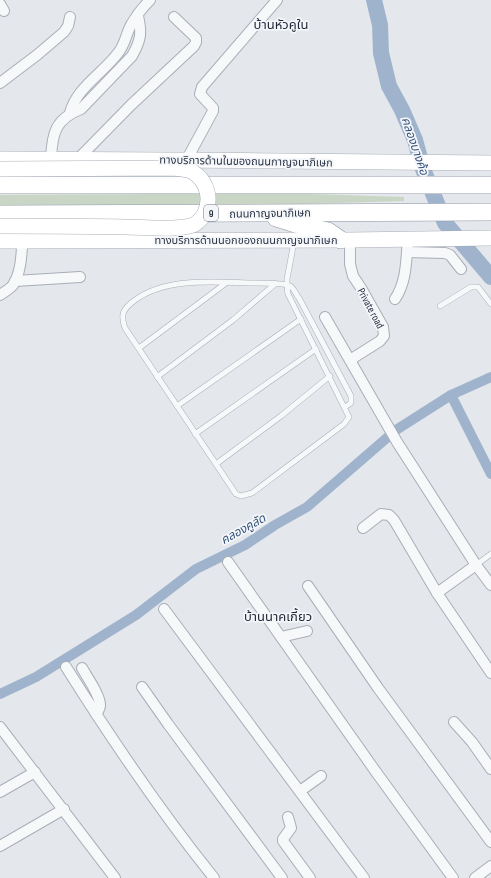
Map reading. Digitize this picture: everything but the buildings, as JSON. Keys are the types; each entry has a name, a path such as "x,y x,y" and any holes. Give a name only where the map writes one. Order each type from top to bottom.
{"highway":[{"path":"0,185 491,185"},
{"name":"ถนนกาญจนาภิเษก","path":"0,214 422,211 491,212"},
{"path":"266,213 295,224 328,231 346,240"}],"main road":[{"name":"ทางบริการด้านในของถนนกาญจนาภิเษก","path":"0,159 187,159 491,163"},
{"path":"0,168 184,169 195,173 201,179 206,187 209,202 202,218 196,223 178,228 0,226"},
{"name":"ทางบริการด้านนอกของถนนกาญจนาภิเษก","path":"0,241 346,240 407,246 431,239 491,238"}],"street":[{"path":"187,159 213,111 213,108 200,94 202,87 277,0"},
{"path":"51,159 52,140 55,129 70,113 72,103 119,53 131,25 138,16 144,2"},
{"path":"0,83 37,56 64,32 68,26 70,17"},
{"path":"78,159 131,105 194,46 196,38 174,17"},
{"name":"Private road","path":"346,240 353,276 383,328 384,336 380,341 350,360"},
{"path":"0,295 12,286 15,281 21,263 22,241"},
{"path":"395,299 400,290 404,276 407,246 445,253 450,256 460,268"},
{"path":"15,281 80,277"},
{"path":"325,318 397,442 491,586"},
{"path":"363,528 381,514 390,515 437,593 491,673"},
{"path":"228,562 376,772 453,878"},
{"path":"437,593 476,565"},
{"path":"308,586 378,688 491,842"},
{"path":"164,609 364,878"},
{"path":"281,637 307,631"},
{"path":"66,667 150,794 188,846 214,878"},
{"path":"82,668 100,704 99,710 96,714"},
{"path":"142,687 282,878"},
{"path":"454,722 472,742 491,769"},
{"path":"1,731 64,809 115,878"},
{"path":"0,792 35,772"},
{"path":"300,791 321,776"},
{"path":"0,846 64,809"},
{"path":"288,817 291,828 283,838 283,841 310,878"},
{"path":"475,878 491,866"}],"lane":[{"path":"294,240 287,285 288,294 350,417 344,424 252,492 241,496 236,494 157,377 125,328 121,319 124,311 134,301 161,287 226,283 275,284 287,285 290,286 299,298 351,396 351,403 345,407"},
{"path":"139,348 226,283"},
{"path":"157,377 233,320 275,284"},
{"path":"440,306 471,287 478,287 491,304"},
{"path":"177,406 301,319"},
{"path":"195,434 316,349"},
{"path":"216,464 281,416 330,376"},
{"path":"476,565 491,554"}],"green space":[{"path":"281,193 404,197 404,201 303,204 0,205 0,195"}],"waterway":[{"name":"คลองบางค้อ","path":"374,0 380,25 381,53 389,86 402,110 415,140 423,169 445,223 491,277"},
{"name":"คลองคูลัด","path":"0,694 36,677 136,615 196,569 245,545 275,525 307,507 396,430 451,395 491,377"},
{"name":"คลองบางค้อ","path":"451,395 491,474"}],"district":[{"name":"บ้านหัวคูใน","path":"281,24"},
{"name":"บ้านนาคเกี้ยว","path":"278,616"}]}
